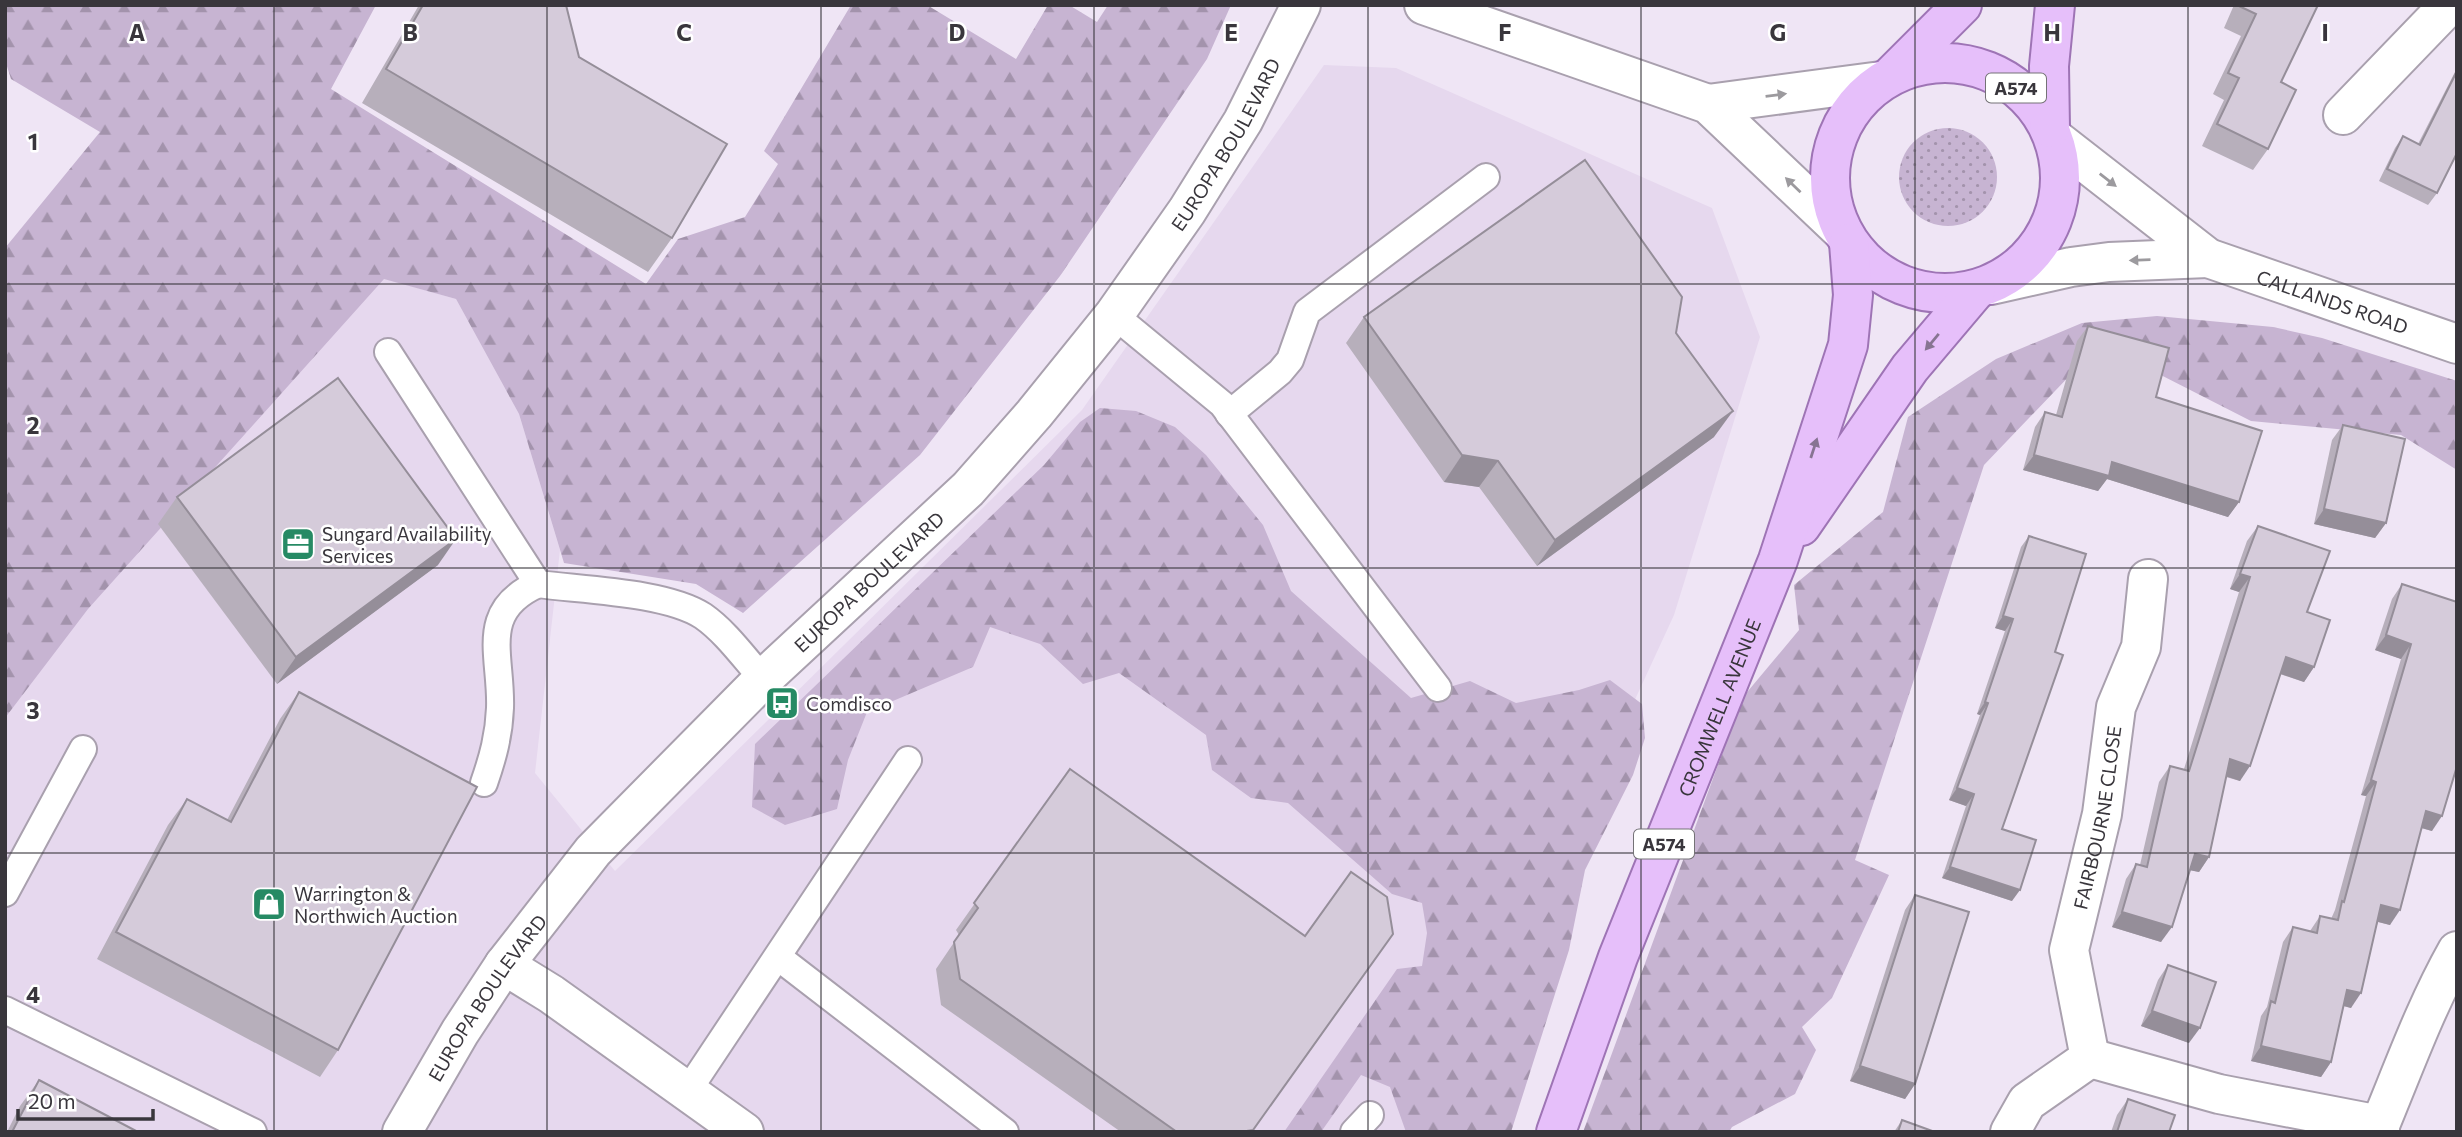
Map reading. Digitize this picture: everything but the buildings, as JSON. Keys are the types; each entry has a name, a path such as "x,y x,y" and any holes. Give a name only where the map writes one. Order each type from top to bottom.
{"main road":[{"name":"A574","path":"1962,5 1856,104 1839,133 1830,166 1831,200 1846,237 1874,270 1905,287 1941,294 1984,288 2021,267 2043,240 2058,208 2061,173 2052,133 2049,66 2054,5"},
{"name":"A574","path":"1886,78 1927,63 1964,63 2000,75 2029,98 2052,133"},
{"name":"CROMWELL AVENUE","path":"1556,1132 1618,957 1778,559 1848,345 1853,295 1846,237"},
{"name":"CROMWELL AVENUE","path":"1778,559 1910,369 1984,288"}],"street":[{"name":"EUROPA BOULEVARD","path":"402,1132 460,1032 504,965 593,851 763,680 968,489 1034,414 1114,315 1187,211 1242,121 1301,5"},
{"path":"1424,5 1708,104 1846,237"},
{"path":"2343,114 2449,5"},
{"path":"1708,104 1886,78"},
{"name":"CALLANDS ROAD","path":"2052,133 2208,258 2457,344"},
{"name":"CALLANDS ROAD","path":"1984,288 2071,267 2109,262 2208,258"},
{"name":"FAIRBOURNE CLOSE","path":"2090,1058 2070,950 2102,814 2116,707 2141,647 2148,579"},
{"path":"2010,1132 2027,1101 2090,1058 2219,1094 2380,1128 2440,983 2457,951"},
{"path":"504,965 551,994 744,1132"}],"lane":[{"path":"1229,414 1280,372 1290,360 1307,312 1486,177"},
{"path":"1114,315 1222,404 1438,688"},
{"path":"388,352 538,584"},
{"path":"484,783 497,745 500,706 496,634 504,610 520,592 538,584 652,598 680,605 704,617 763,680"},
{"path":"5,893 83,749"},
{"path":"687,1092 908,760"},
{"path":"778,957 1005,1132"},
{"path":"5,1010 253,1132"}],"shaded area":[{"path":"1324,65 1396,68 1712,208 1760,337 1674,615 1532,923 1459,1132 5,1132 5,650 302,255 456,299 519,414 560,550 535,773 615,871 1082,410"}],"green space":[{"path":"5,5 376,5 331,89 646,284 678,239 745,217 778,164 764,151 851,5 927,5 1016,59 1048,5 1069,5 1097,22 1108,5 1231,5 1207,59 1060,276 920,455 743,613 696,584 564,563 519,414 456,299 384,279 88,609 5,718 5,248 100,132 11,79 5,60"},
{"path":"1948,128 1967,131 1983,142 1994,158 1997,177 1994,196 1983,212 1967,223 1948,226 1929,223 1913,212 1902,196 1899,177 1902,158 1913,142 1929,131"},
{"path":"2157,316 2273,327 2322,338 2457,381 2457,470 2401,435 2251,421 2100,344 1984,465 1855,860 1889,875 1832,998 1802,1027 1816,1050 1795,1094 1732,1127 1729,1132 1583,1132 1743,697 1799,630 1794,585 1883,512 1908,417 1996,359 2082,323"},
{"path":"1100,408 1136,411 1175,427 1206,455 1263,525 1291,591 1411,698 1470,681 1516,703 1579,690 1610,680 1642,704 1645,738 1633,775 1585,870 1569,950 1511,1132 1406,1132 1390,1087 1361,1075 1321,1132 1284,1132 1397,969 1422,966 1427,933 1422,903 1392,894 1288,803 1251,798 1212,770 1206,735 1119,673 1083,684 1040,644 990,627 973,667 867,712 848,760 837,809 785,825 752,807 755,744 1044,465 1080,422"}],"place":[{"name":"Sungard Availability Services","path":"298,544"},
{"name":"Comdisco","path":"782,703"},
{"name":"Warrington & Northwich Auction","path":"269,904"}]}
